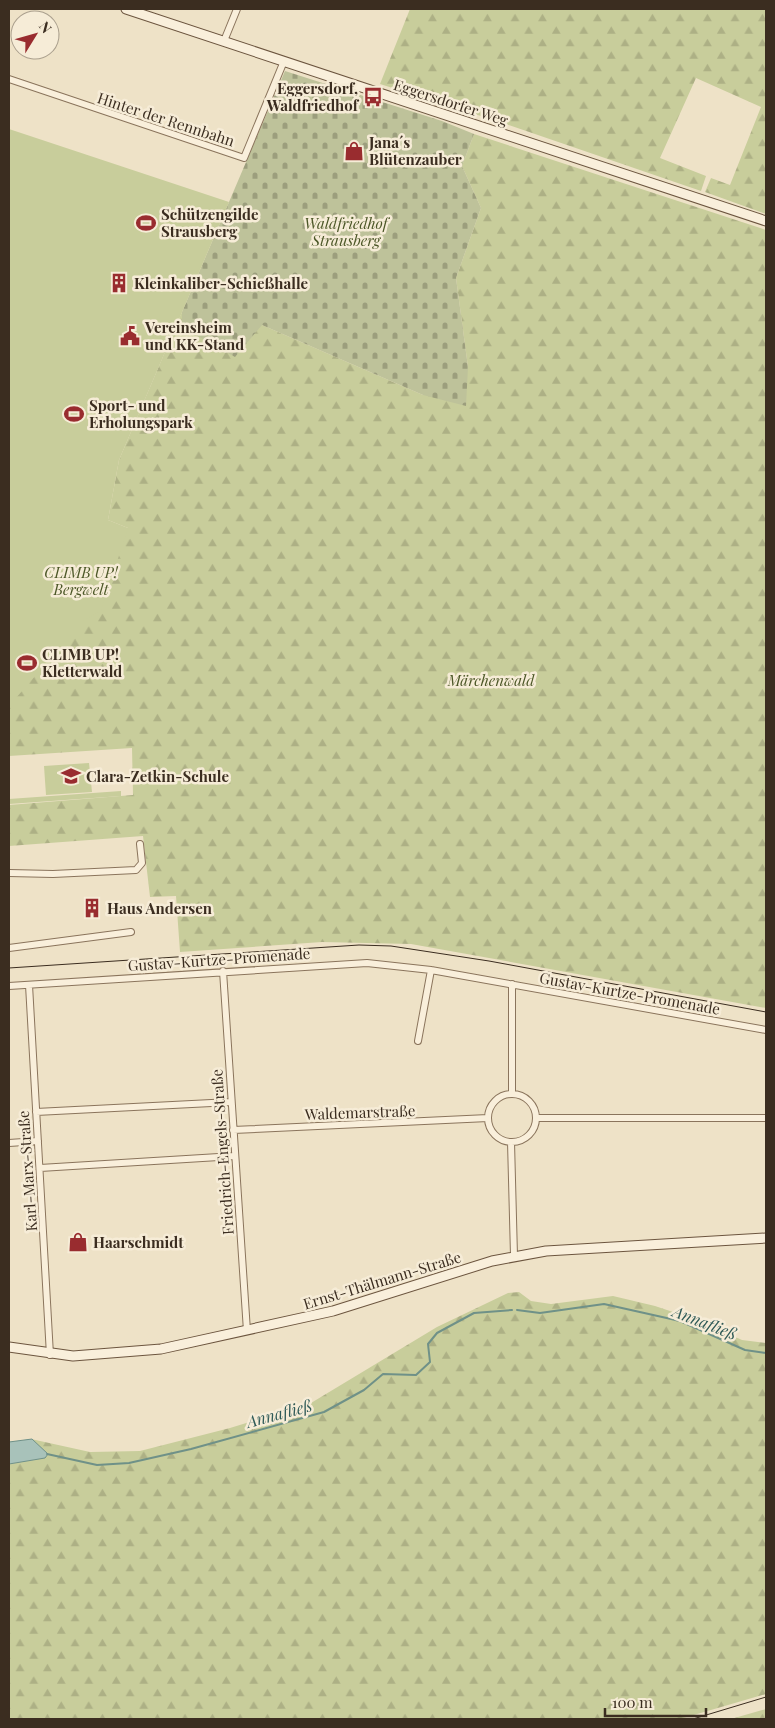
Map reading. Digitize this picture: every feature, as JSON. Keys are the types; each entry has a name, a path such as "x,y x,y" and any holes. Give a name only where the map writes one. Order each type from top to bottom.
{"main road":[{"name":"Eggersdorfer Weg","path":"126,9 766,221"},
{"name":"Ernst-Thälmann-Straße","path":"9,1347 50,1355 87,1356 142,1352 247,1332 333,1311 459,1271 514,1256 546,1251 766,1238"}],"street":[{"path":"224,41 237,9"},
{"name":"Hinter der Rennbahn","path":"9,79 244,158 284,61"},
{"path":"9,873 53,874 136,870 142,863 140,844"},
{"path":"9,948 132,932"},
{"name":"Gustav-Kurtze-Promenade","path":"9,986 367,963 431,970 766,1030"},
{"path":"418,1040 431,970"},
{"name":"Friedrich-Engels-Straße","path":"223,971 247,1332"},
{"path":"512,984 512,1094"},
{"name":"Karl-Marx-Straße","path":"29,985 50,1355"},
{"path":"512,1094 525,1098 530,1103 536,1118 531,1132 518,1141 511,1142 497,1137 492,1132 488,1118 493,1102 502,1096 512,1094"},
{"path":"36,1112 231,1102"},
{"name":"Waldemarstraße","path":"233,1130 488,1118"},
{"path":"536,1118 766,1118"},
{"path":"9,1143 38,1141"},
{"path":"511,1142 514,1256"},
{"path":"40,1168 235,1156"}],"green space":[{"path":"410,9 766,9 766,214 705,192 711,178 730,185 761,107 696,78 660,158 706,176 701,191 503,123 380,84"},
{"name":"Waldfriedhof Strausberg","path":"285,71 442,121 474,134 462,166 481,208 456,278 468,367 466,406 423,395 262,325 235,357 196,335 182,323 182,312"},
{"name":"Sport- und Erholungspark","path":"9,129 229,202 119,460 108,520 128,528 101,611 84,620 9,706"},
{"name":"Märchenwald","path":"474,134 766,230 766,1008 411,944 322,942 180,952 176,896 150,897 143,836 9,846 9,805 133,795 132,748 9,756 9,520 128,528 108,520 119,460 182,312 182,323 262,325 423,395 468,367 456,278 481,208 462,166"},
{"path":"89,763 92,792 46,795 44,766"},
{"path":"121,791 121,796 9,804 9,799"},
{"path":"519,1292 531,1301 551,1304 613,1296 655,1306 697,1320 742,1340 766,1343 766,1694 680,1719 9,1719 9,1464 44,1458 48,1454 31,1439 90,1452 140,1451 230,1428 311,1403 437,1327 508,1293"},
{"path":"766,1709 766,1719 731,1719"}],"water":[{"path":"32,1439 48,1454 45,1458 9,1464 9,1442"}],"waterway":[{"name":"Annafließ","path":"517,1310 540,1313 604,1304 680,1321 745,1350 766,1353"},
{"name":"Annafließ","path":"47,1454 97,1465 129,1463 191,1449 324,1412 364,1390 383,1374 416,1375 430,1362 428,1344 437,1333 474,1313 512,1310"}],"tram line":[{"path":"9,968 359,945 391,946 489,961 766,1012"},
{"path":"693,1719 766,1697"}],"place":[{"name":"Eggersdorf, Waldfriedhof","path":"373,97"},
{"name":"Jana´s Blütenzauber","path":"354,151"},
{"name":"Schützengilde Strausberg","path":"146,223"},
{"name":"Kleinkaliber-Schießhalle","path":"119,283"},
{"name":"Vereinsheim und KK-Stand","path":"130,336"},
{"name":"Sport- und Erholungspark","path":"74,414"},
{"name":"CLIMB UP! Kletterwald","path":"27,663"},
{"name":"Clara-Zetkin-Schule","path":"71,776"},
{"name":"Haus Andersen","path":"92,908"},
{"name":"Haarschmidt","path":"78,1242"}],"park label":[{"name":"CLIMB UP! Bergwelt","path":"81,580"}]}
